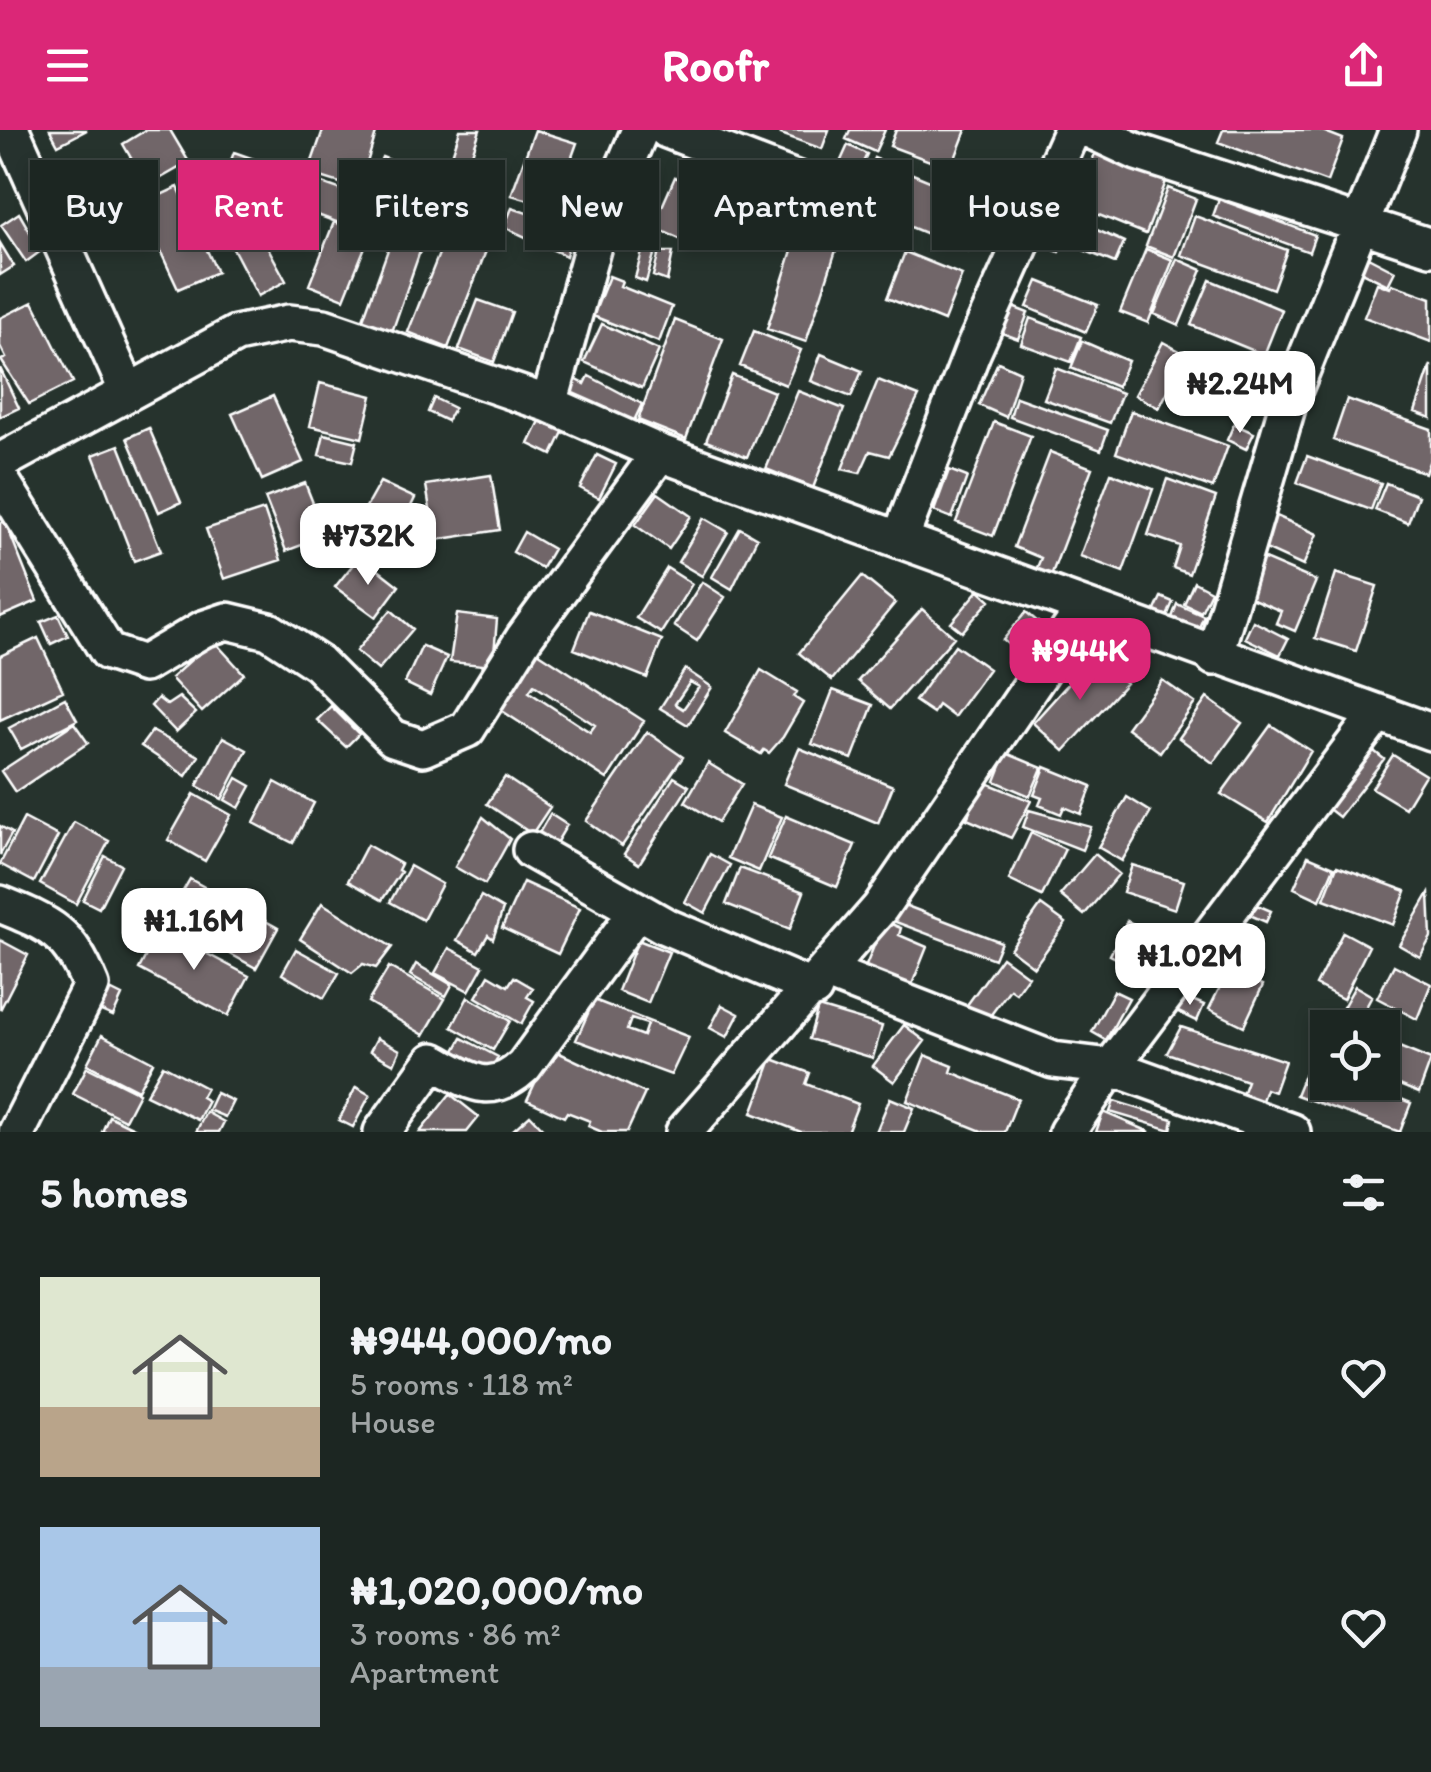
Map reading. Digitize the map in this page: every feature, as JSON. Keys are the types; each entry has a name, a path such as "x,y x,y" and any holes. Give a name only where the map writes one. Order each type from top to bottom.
{"street":[{"path":"10,130 128,392"},
{"path":"548,404 596,232 640,130"},
{"path":"667,130 746,160"},
{"path":"900,538 972,352 1072,130"},
{"path":"1090,130 1137,152 1431,246"},
{"path":"1214,657 1288,404 1398,130"},
{"path":"0,462 236,334 288,323 324,327 548,404 660,453 900,538 1082,610 1431,732"},
{"path":"0,479 108,652 144,664 203,628 227,622 269,631 318,663 393,738 423,748 467,729 524,638 660,453"},
{"path":"701,1126 880,908 1082,610"},
{"path":"1067,1132 1111,1066 1378,714"},
{"path":"531,850 637,911 821,980 1053,1060 1111,1066 1292,1132"},
{"path":"0,904 54,926 77,951 92,986 17,1132"},
{"path":"382,1132 433,1062 476,1082 506,1083 524,1066 637,911"}],"building":[{"path":"50,130 87,130 58,145"},
{"path":"146,130 170,130 188,160 178,160 178,168 158,180 158,160 132,160 123,144"},
{"path":"323,130 377,130 368,160 339,160 339,183 319,176 319,160 313,160"},
{"path":"460,130 480,130 470,160 451,160"},
{"path":"535,130 577,143 571,160 525,160 525,199 511,195"},
{"path":"783,130 829,130 822,149 781,134"},
{"path":"850,130 885,130 875,152 846,139"},
{"path":"896,130 966,130 954,160 932,162 890,146"},
{"path":"1223,130 1320,130 1343,139 1327,182 1218,142"},
{"path":"848,145 867,154 864,160 841,160"},
{"path":"1096,151 1167,179 1146,234 1096,214 1096,160 1092,160"},
{"path":"234,152 257,160 231,160"},
{"path":"912,174 932,182 932,236 912,228"},
{"path":"675,177 679,179 679,239 659,230 659,213"},
{"path":"319,182 339,189 339,223 319,216"},
{"path":"178,187 178,250 207,250 217,272 178,289 158,246 158,196"},
{"path":"1168,188 1196,199 1174,257 1146,246"},
{"path":"1219,199 1315,235 1309,252 1213,216"},
{"path":"512,208 525,212 525,237 505,227"},
{"path":"19,213 30,232 30,250 41,251 26,262 1,225"},
{"path":"1195,216 1287,250 1273,289 1181,255"},
{"path":"334,222 339,224 339,250 364,250 344,299 309,285"},
{"path":"1096,230 1124,242 1115,263 1083,250 1096,250"},
{"path":"0,243 14,266 0,275"},
{"path":"1146,249 1173,260 1148,323 1120,312"},
{"path":"234,250 269,250 286,281 258,296"},
{"path":"388,250 421,250 391,335 361,325"},
{"path":"440,250 486,251 448,348 408,332"},
{"path":"643,250 655,250 646,282 635,278"},
{"path":"792,250 836,250 806,342 767,329"},
{"path":"659,252 673,252 667,281 653,276"},
{"path":"905,252 962,275 944,321 887,298"},
{"path":"1368,257 1395,271 1388,285 1361,272"},
{"path":"1177,259 1202,270 1179,325 1154,314"},
{"path":"609,276 622,281 620,286 672,307 659,342 593,316"},
{"path":"1210,280 1282,310 1264,355 1191,325"},
{"path":"1038,281 1098,305 1086,332 1027,307"},
{"path":"1377,283 1390,288 1392,284 1431,298 1431,342 1364,317"},
{"path":"478,300 512,312 494,362 459,349"},
{"path":"33,302 73,382 29,404 1,360 6,358 0,346 0,318"},
{"path":"1010,306 1028,313 1018,339 999,332"},
{"path":"1030,318 1081,337 1071,362 1021,344"},
{"path":"675,320 723,339 686,439 638,420"},
{"path":"602,324 659,350 642,388 584,362"},
{"path":"754,331 801,350 786,385 740,366"},
{"path":"1082,341 1128,361 1117,387 1071,368"},
{"path":"1163,342 1187,355 1159,408 1135,395"},
{"path":"821,354 862,371 851,397 811,381"},
{"path":"1199,360 1247,377 1239,400 1191,383"},
{"path":"998,362 1020,372 1006,417 979,405"},
{"path":"1431,365 1431,418 1415,412"},
{"path":"0,368 19,408 0,417"},
{"path":"1056,368 1122,393 1110,423 1044,399"},
{"path":"732,375 774,392 747,457 706,441"},
{"path":"589,376 642,404 631,427 567,394 575,379 585,384"},
{"path":"878,380 919,396 889,456 870,451 860,473 842,469"},
{"path":"320,383 372,396 362,438 310,426"},
{"path":"798,391 844,409 813,488 766,469"},
{"path":"273,396 303,462 262,480 232,414"},
{"path":"1016,397 1108,430 1101,450 1010,417"},
{"path":"434,398 454,408 447,421 428,412"},
{"path":"1347,399 1431,429 1431,457 1425,473 1333,440"},
{"path":"1131,411 1228,446 1213,488 1116,453"},
{"path":"541,419 564,430 552,455 529,444"},
{"path":"994,422 1031,436 993,536 956,522"},
{"path":"1234,424 1254,433 1246,449 1227,440"},
{"path":"149,428 181,502 159,512 127,438"},
{"path":"324,434 357,442 352,462 319,455"},
{"path":"119,445 161,551 134,561 93,455"},
{"path":"1050,452 1092,468 1051,576 1036,570 1041,558 1014,547"},
{"path":"597,455 616,464 599,498 580,488"},
{"path":"1307,456 1381,483 1371,510 1297,483"},
{"path":"949,470 967,477 952,518 934,511"},
{"path":"1111,473 1153,489 1123,572 1080,556"},
{"path":"491,475 500,530 435,540 426,485"},
{"path":"1167,479 1216,497 1189,574 1173,568 1180,546 1148,535"},
{"path":"380,482 415,498 397,535 361,516"},
{"path":"305,483 315,508 307,511 318,539 286,551 265,498"},
{"path":"1386,483 1418,496 1408,523 1375,510"},
{"path":"658,493 691,516 669,549 635,525"},
{"path":"264,510 281,560 224,579 206,529"},
{"path":"1274,515 1317,534 1303,566 1259,546"},
{"path":"704,518 728,532 702,576 678,562"},
{"path":"5,521 37,601 0,617 0,523"},
{"path":"740,528 757,538 732,589 712,577"},
{"path":"524,532 553,549 542,568 513,552"},
{"path":"1255,555 1316,581 1295,631 1276,623 1281,611 1239,593"},
{"path":"355,562 367,571 372,565 399,586 376,617 335,587"},
{"path":"667,568 692,584 661,633 636,618"},
{"path":"1336,573 1377,586 1356,651 1315,638"},
{"path":"862,576 895,603 832,680 799,653"},
{"path":"702,582 725,597 697,641 674,626"},
{"path":"1194,582 1211,591 1201,612 1184,604"},
{"path":"979,590 990,600 962,632 951,623"},
{"path":"1161,597 1173,602 1164,624 1151,619"},
{"path":"1177,604 1204,616 1197,632 1171,620"},
{"path":"922,609 954,637 890,709 858,681"},
{"path":"391,610 413,629 378,670 356,651"},
{"path":"589,611 662,640 647,678 574,649"},
{"path":"1026,612 1050,632 1027,660 1003,640"},
{"path":"457,614 497,619 493,666 450,662"},
{"path":"58,615 68,636 51,644 41,622"},
{"path":"1253,621 1288,639 1280,655 1245,638"},
{"path":"38,638 63,691 0,720 0,656"},
{"path":"213,640 244,674 202,712 171,678"},
{"path":"955,645 989,669 954,717 938,705 933,713 915,701"},
{"path":"422,646 447,657 430,695 405,683"},
{"path":"533,649 644,721 607,779 496,707","holes":["534,685 595,725 590,732 529,692"]},
{"path":"1095,654 1126,683 1064,751 1033,723"},
{"path":"685,669 712,687 688,725 660,708","holes":["690,682 699,687 683,709 675,704"]},
{"path":"761,670 797,692 794,697 803,703 783,737 769,753 764,750 761,754 725,733"},
{"path":"1162,680 1195,703 1160,752 1127,728"},
{"path":"833,690 873,705 852,759 812,744"},
{"path":"179,697 196,713 176,732 151,706 158,698 167,705"},
{"path":"65,698 77,720 21,749 9,728"},
{"path":"1207,698 1242,723 1213,763 1179,738"},
{"path":"331,706 359,734 346,747 317,720"},
{"path":"74,723 88,743 15,792 1,771"},
{"path":"1271,725 1311,751 1268,822 1221,794"},
{"path":"152,731 199,756 186,776 141,746"},
{"path":"647,732 683,757 622,846 586,821"},
{"path":"223,737 247,750 222,799 197,786"},
{"path":"799,748 893,786 878,823 784,784"},
{"path":"1370,748 1384,759 1339,817 1325,806"},
{"path":"1006,753 1042,768 1030,796 995,781"},
{"path":"1393,755 1425,775 1405,808 1372,788"},
{"path":"708,763 742,784 718,822 685,802"},
{"path":"1045,767 1092,786 1081,814 1064,807 1061,814 1039,805 1042,798 1034,795"},
{"path":"505,777 550,807 532,834 487,804"},
{"path":"674,777 689,786 639,864 624,854"},
{"path":"237,778 251,786 239,808 225,800"},
{"path":"982,781 1031,801 1011,838 967,819"},
{"path":"275,782 314,803 293,843 254,823"},
{"path":"194,794 231,815 205,861 168,840"},
{"path":"1127,797 1151,812 1122,861 1098,847"},
{"path":"751,805 782,817 759,871 728,858"},
{"path":"1029,810 1091,827 1082,850 1023,827"},
{"path":"550,814 567,825 552,850 535,840"},
{"path":"786,816 855,845 837,887 768,858"},
{"path":"483,817 510,839 485,884 455,867"},
{"path":"24,818 58,836 34,882 0,864"},
{"path":"74,822 109,841 76,904 40,884"},
{"path":"0,826 12,833 0,855"},
{"path":"1031,833 1065,849 1042,896 1009,880"},
{"path":"367,845 401,864 401,872 382,900 348,881"},
{"path":"710,854 730,865 705,913 685,902"},
{"path":"1095,854 1119,874 1084,915 1060,895"},
{"path":"105,856 121,865 99,908 83,900"},
{"path":"1308,856 1334,867 1320,900 1294,888"},
{"path":"1132,865 1184,881 1175,909 1123,892"},
{"path":"410,866 442,884 423,920 390,902"},
{"path":"1337,866 1406,891 1393,925 1324,899"},
{"path":"740,868 804,892 790,929 726,904"},
{"path":"190,879 278,928 256,968 167,919"},
{"path":"523,882 580,908 558,954 502,928"},
{"path":"1429,893 1431,937 1420,957 1399,945"},
{"path":"481,896 503,909 493,939 488,935 478,952 457,940"},
{"path":"891,900 1001,942 994,959 885,918"},
{"path":"1248,901 1271,911 1266,922 1243,912"},
{"path":"322,903 392,947 376,968 363,964 352,973 300,939"},
{"path":"1041,905 1066,923 1034,967 1010,949"},
{"path":"884,921 901,928 899,935 927,947 911,987 865,968"},
{"path":"1127,921 1156,935 1139,970 1110,955"},
{"path":"160,929 249,976 228,1016 139,969"},
{"path":"1343,932 1369,946 1343,999 1316,985"},
{"path":"0,940 28,955 0,1010"},
{"path":"638,940 669,952 648,1003 618,991"},
{"path":"449,948 483,966 469,991 435,973"},
{"path":"296,949 339,973 324,998 282,974"},
{"path":"1002,957 1028,976 1016,993 1010,989 984,1024 964,1009"},
{"path":"416,964 452,985 446,996 410,975"},
{"path":"1394,965 1431,984 1417,1019 1377,998"},
{"path":"389,967 445,999 424,1035 368,1002"},
{"path":"1229,969 1263,985 1244,1026 1209,1009"},
{"path":"489,975 508,986 514,977 533,988 527,997 534,1001 521,1024 476,997"},
{"path":"1355,986 1372,996 1364,1010 1342,1010"},
{"path":"108,989 122,996 113,1016 99,1010"},
{"path":"1114,991 1129,998 1106,1040 1092,1032"},
{"path":"1183,996 1204,1005 1197,1021 1176,1011"},
{"path":"468,997 510,1021 493,1050 452,1027"},
{"path":"594,1000 689,1037 671,1075 576,1040","holes":["631,1019 647,1024 643,1036 627,1030"]},
{"path":"722,1005 739,1014 727,1037 710,1028"},
{"path":"818,1007 882,1026 873,1058 809,1039"},
{"path":"904,1025 925,1041 894,1082 873,1066"},
{"path":"1181,1027 1285,1061 1274,1092 1266,1089 1258,1112 1238,1105 1247,1081 1167,1053"},
{"path":"102,1035 153,1062 138,1090 87,1064"},
{"path":"377,1038 400,1050 394,1064 370,1051"},
{"path":"462,1038 498,1057 488,1074 452,1056"},
{"path":"1400,1047 1431,1060 1419,1093 1400,1085"},
{"path":"551,1049 645,1093 627,1132 602,1132 588,1126 590,1121 567,1112 564,1117 527,1100"},
{"path":"925,1055 953,1066 951,1072 1018,1099 1005,1132 984,1132 907,1101"},
{"path":"772,1059 810,1073 806,1084 858,1104 847,1132 801,1132 752,1113"},
{"path":"1309,1063 1310,1063 1310,1100 1296,1095"},
{"path":"163,1065 206,1088 201,1097 208,1101 198,1120 146,1095"},
{"path":"87,1067 139,1093 125,1120 73,1094"},
{"path":"356,1087 370,1095 353,1127 339,1120"},
{"path":"216,1093 233,1101 225,1117 208,1110"},
{"path":"450,1094 479,1117 467,1132 420,1132"},
{"path":"890,1098 914,1108 904,1132 876,1132"},
{"path":"1400,1099 1411,1103 1400,1132 1310,1100"},
{"path":"1114,1101 1173,1119 1171,1130 1110,1112"},
{"path":"206,1112 224,1122 219,1132 196,1132"},
{"path":"1103,1112 1150,1132 1096,1132"},
{"path":"530,1115 546,1132 514,1132 513,1130"},
{"path":"109,1116 136,1129 135,1132 102,1132"}]}
